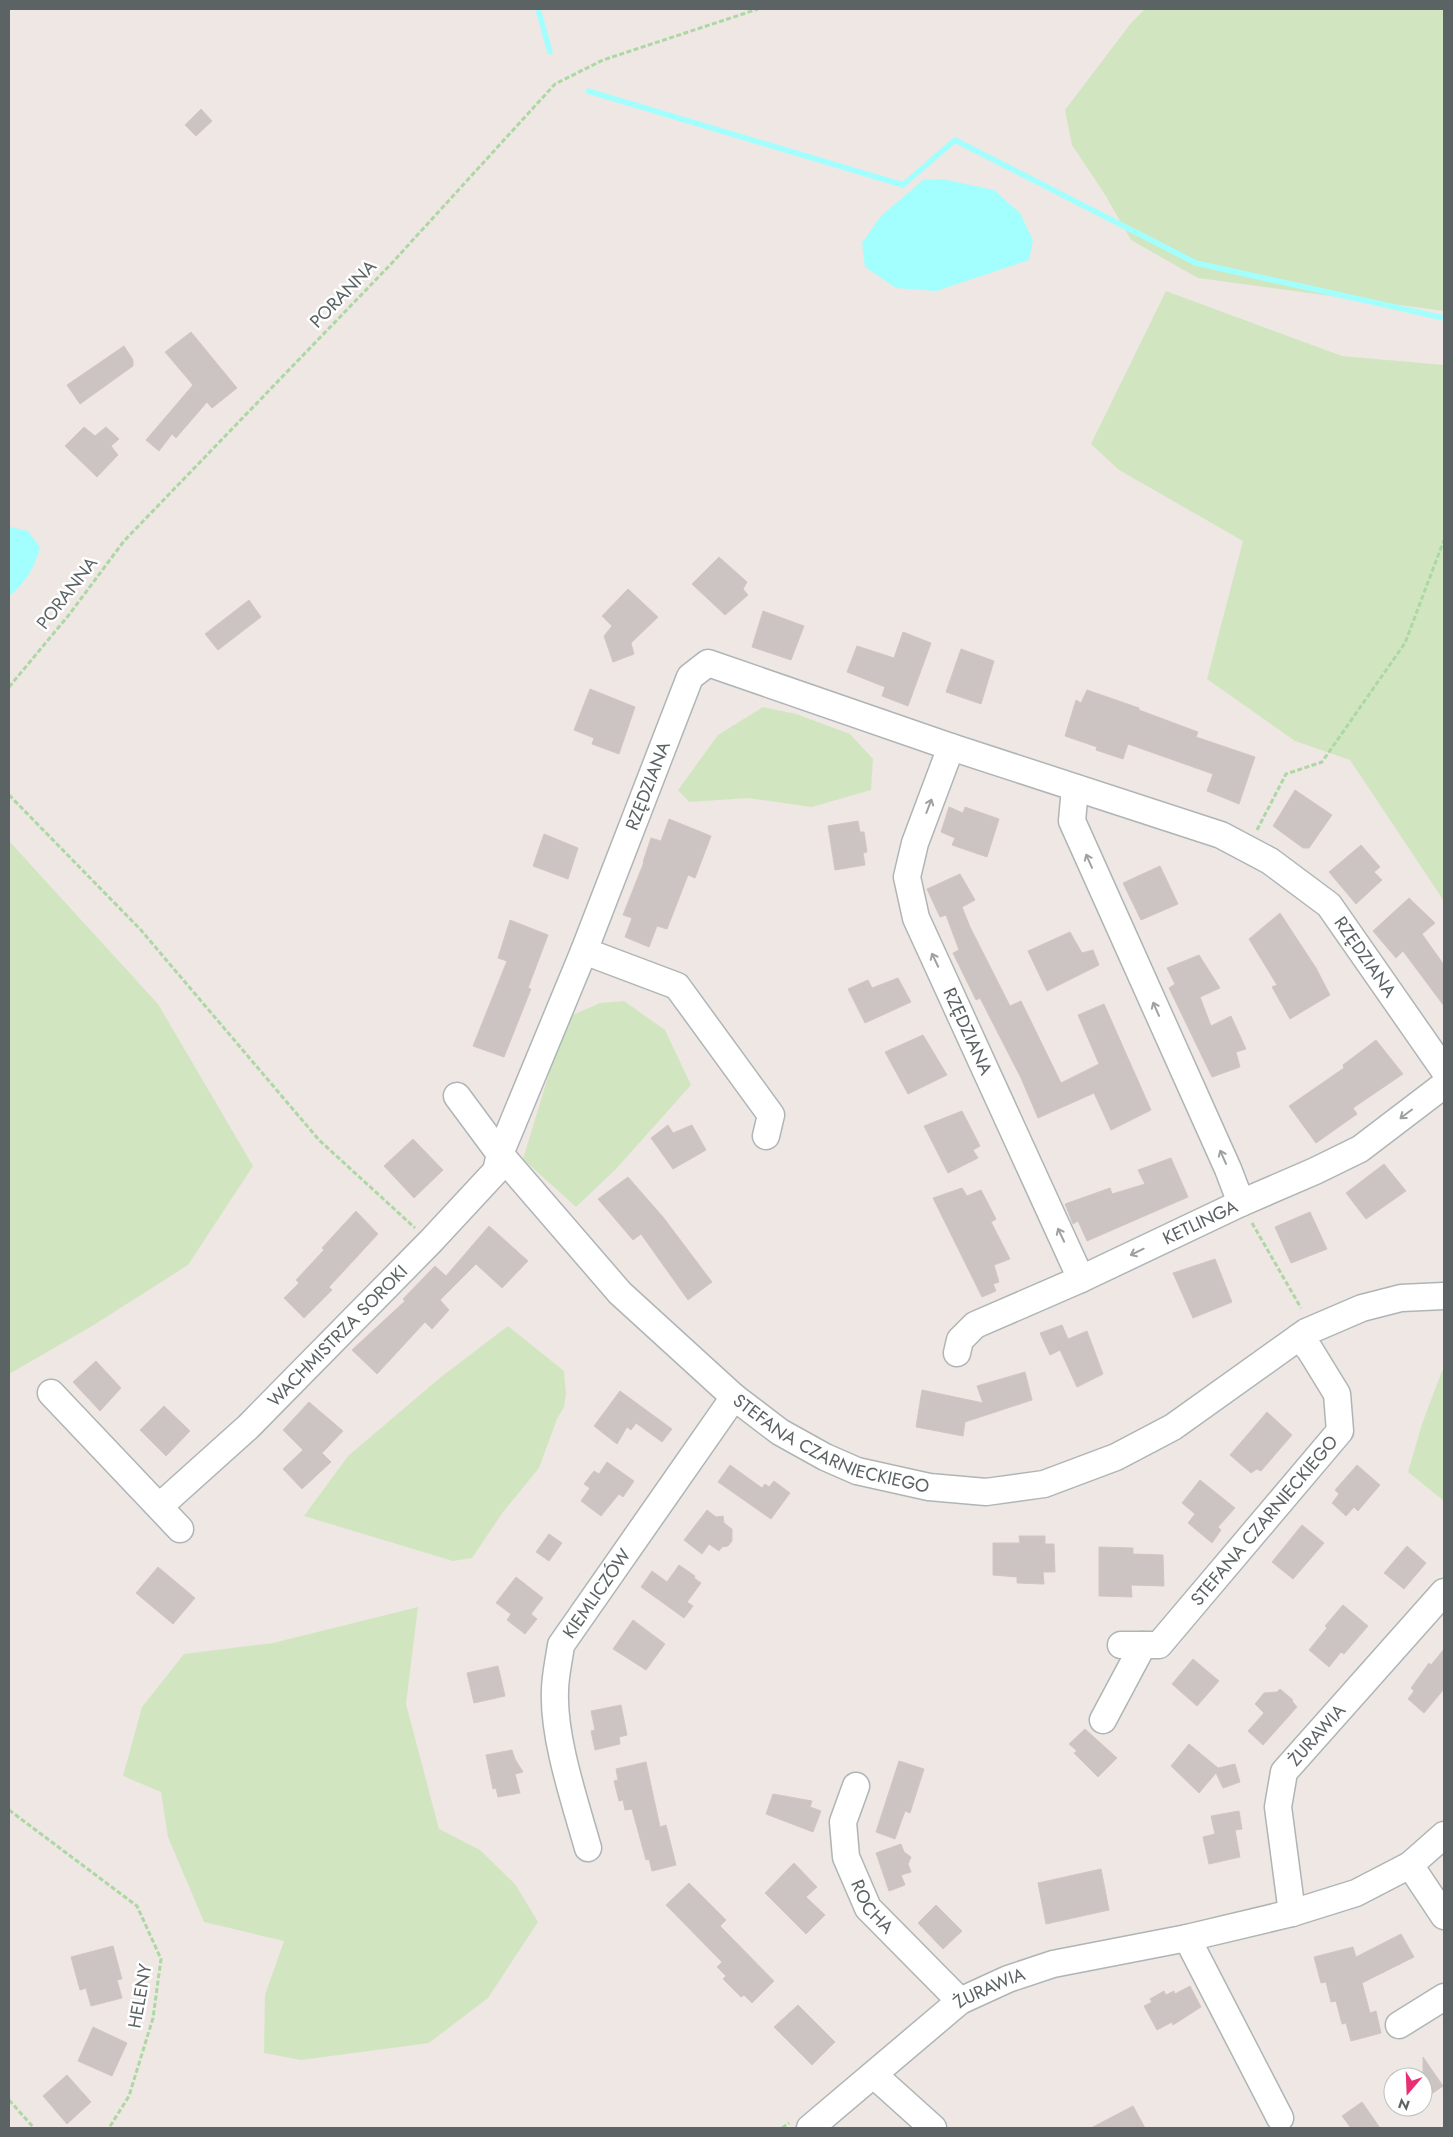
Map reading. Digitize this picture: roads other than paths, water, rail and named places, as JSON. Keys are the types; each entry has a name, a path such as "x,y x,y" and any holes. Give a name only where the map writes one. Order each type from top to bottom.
{"street":[{"name":"RZĘDZIANA","path":"500,1154 584,951 690,677 708,663 951,747 1221,836 1270,861 1329,906 1444,1070"},
{"name":"RZĘDZIANA","path":"951,747 915,843 907,877 916,918 1081,1280"},
{"path":"1075,788 1072,822 1228,1169 1241,1203"},
{"path":"584,951 677,986 771,1115 766,1136"},
{"name":"KETLINGA","path":"957,1353 960,1340 975,1325 1081,1280 1241,1203 1360,1149 1444,1085"},
{"name":"STEFANA CZARNIECKIEGO","path":"457,1096 500,1154 620,1293 734,1397 780,1432 825,1457 857,1471 928,1487 986,1492 1044,1484 1116,1457 1173,1427 1299,1337 1324,1324 1362,1308 1401,1298 1444,1296"},
{"name":"WACHMISTRZA SOROKI","path":"160,1506 248,1427 430,1241 496,1171 500,1154"},
{"name":"STEFANA CZARNIECKIEGO","path":"1103,1720 1141,1645 1340,1431 1337,1394 1310,1350 1299,1337"},
{"path":"51,1393 180,1529"},
{"name":"KIEMLICZÓW","path":"588,1848 570,1785 558,1729 554,1691 561,1645 734,1397"},
{"name":"ŻURAWIA","path":"1292,1913 1278,1807 1284,1772 1444,1592"},
{"name":"ROCHA","path":"856,1786 843,1822 846,1857 868,1908 960,2001"},
{"name":"ŻURAWIA","path":"810,2128 960,2001 1008,1979 1053,1964 1187,1938 1292,1913 1356,1893 1410,1865 1444,1835"},
{"path":"1410,1865 1444,1916"},
{"path":"1187,1938 1280,2118"},
{"path":"1399,2025 1444,1997"},
{"path":"874,2075 933,2128"}],"water":[{"path":"942,179 994,190 1020,213 1033,240 1029,260 936,291 896,288 865,267 862,243 880,217 923,180"},
{"path":"10,527 28,531 40,547 29,574 9,596"}],"waterway":[{"path":"538,9 550,52"},
{"path":"588,91 903,185 955,140 1196,263 1444,318"}]}
